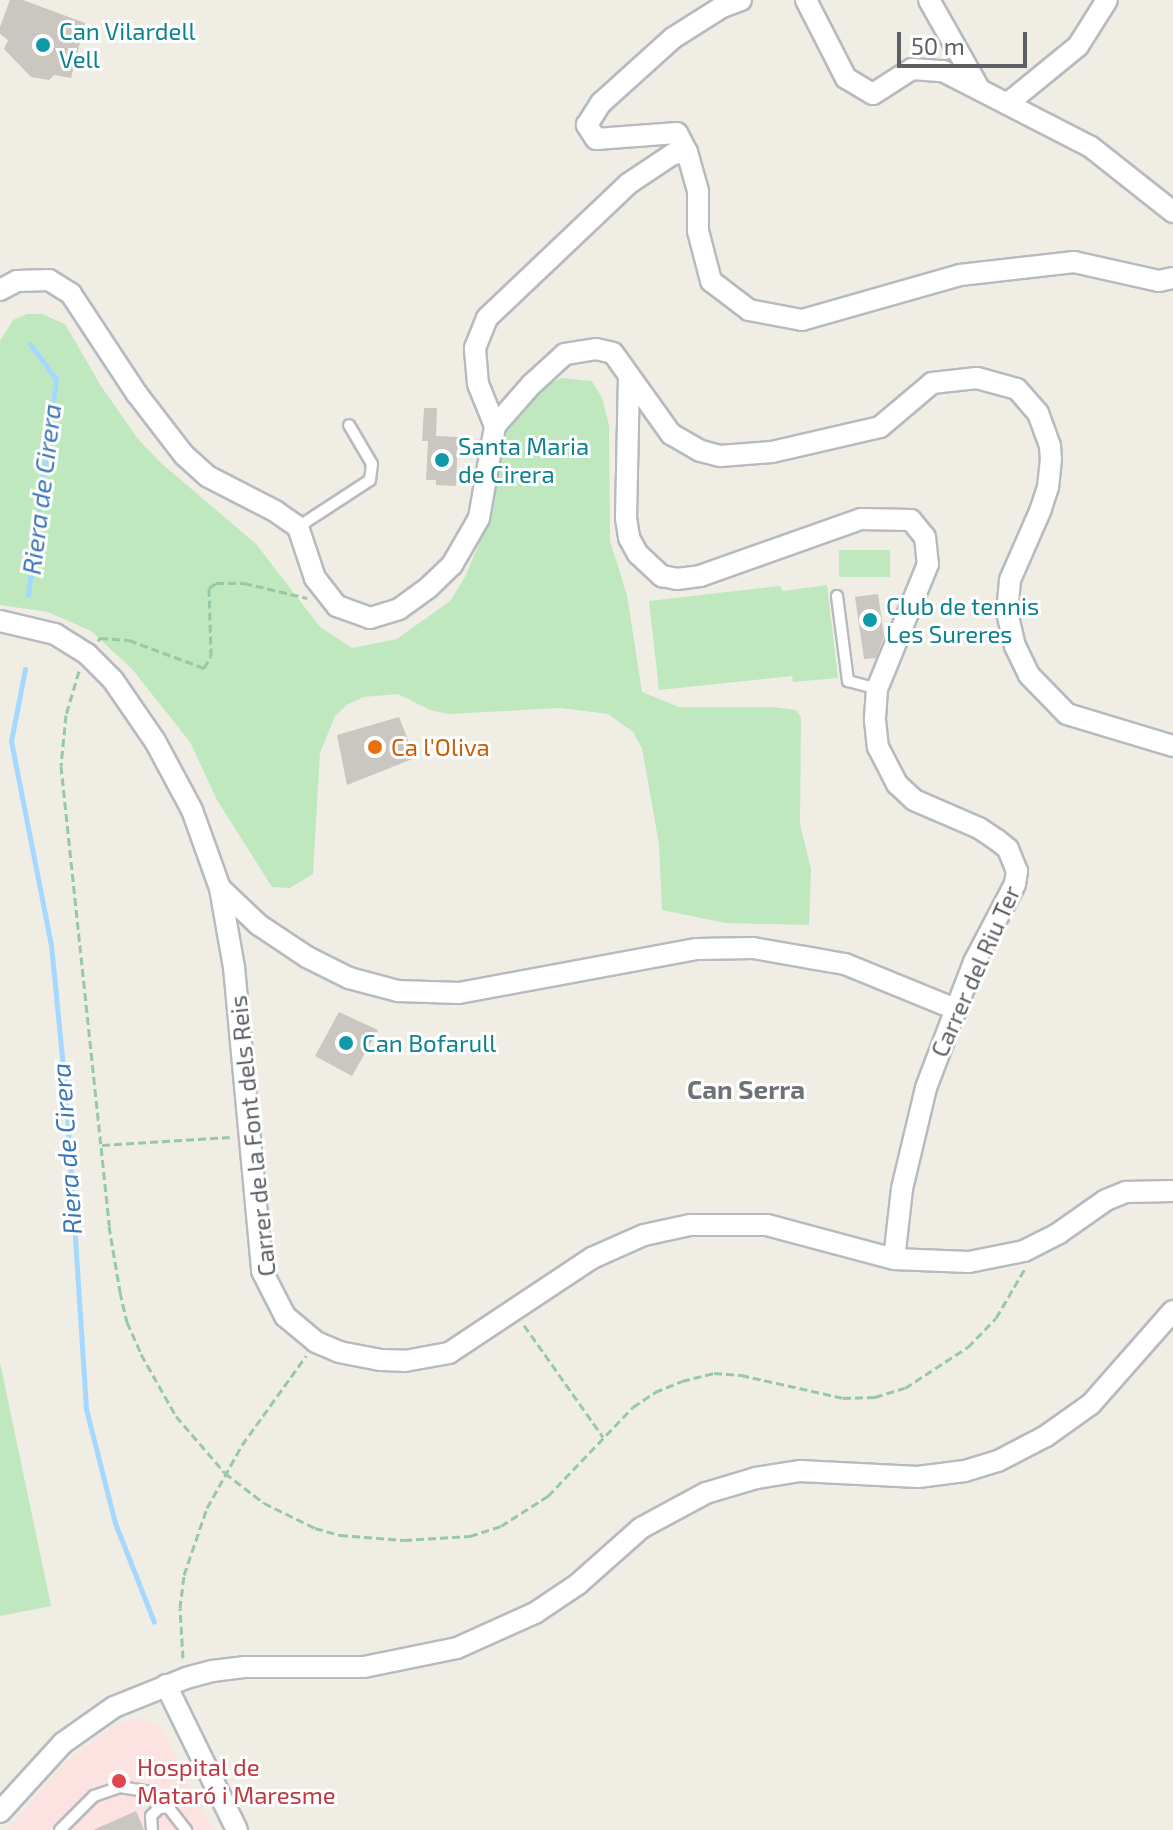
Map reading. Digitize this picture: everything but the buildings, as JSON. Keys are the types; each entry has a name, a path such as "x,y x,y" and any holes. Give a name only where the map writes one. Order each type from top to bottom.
{"street":[{"path":"741,0 722,7 673,38 601,103 587,125 596,139 677,133 687,152 698,191 698,231 711,281 749,310 802,320 960,275 1074,262 1159,281 1173,278"},
{"path":"806,0 846,78 873,94 912,69 943,71 1091,147 1173,212"},
{"path":"929,0 980,90"},
{"path":"1007,104 1078,46 1107,0"},
{"path":"495,426 478,384 475,348 487,318 628,184 673,154 687,152"},
{"path":"0,290 17,281 49,280 71,294 137,394 184,455 207,476 275,511 298,527 315,578 337,606 370,618 399,609 452,565 479,518 495,426 531,385 565,354 596,349 613,353 671,434 701,451 739,457 880,427 932,383 977,378 1017,389 1038,413 1050,446 1051,459 1048,487 1041,509 1010,580 1007,612 1015,646 1029,675 1067,714 1173,746"},
{"name":"Carrer del Riu Ter","path":"629,376 626,518 629,538 638,554 662,576 677,579 700,576 861,519 901,518 920,527 928,549 928,564 877,689 875,720 878,747 897,784 914,800 988,834 1008,849 1015,859 1015,884 955,1009 918,1113 902,1189 894,1259"},
{"name":"Carrer de la Font dels Reis","path":"0,621 38,627 87,654 131,702 192,810 220,888 234,967 262,1271 285,1316 316,1342 339,1352 381,1360 427,1358 449,1353 592,1258 644,1235 690,1225 767,1225 894,1259 969,1262 996,1258 1036,1245 1106,1200 1146,1189 1173,1191"},
{"path":"220,888 259,925 327,969 398,991 459,993 697,949 753,948 845,964 955,1009"},
{"path":"0,1812 63,1743 94,1719 166,1685 244,1667 364,1667 457,1648 535,1613 578,1584 641,1528 682,1504 732,1484 800,1471 918,1477 965,1471 998,1461 1046,1436 1091,1404 1173,1311"},
{"path":"166,1685 237,1830"}],"lane":[{"path":"298,527 370,480 372,464 349,425"},
{"path":"837,596 848,681 877,689"},
{"path":"60,1830 94,1796 120,1787 146,1791 170,1807 186,1830"},
{"path":"152,1830 151,1816 159,1808 170,1807"}],"path":[{"path":"333,600 244,583 216,583 209,588 211,656 204,668 129,640 100,638 87,654 74,681 66,715 61,766 113,1257 127,1322 155,1381 176,1416 225,1473 286,1515 340,1535 404,1540 470,1536 501,1526 548,1496 585,1461 603,1437 655,1392 682,1381 714,1373 741,1375 843,1398 875,1397 905,1388 968,1347 996,1318 1016,1289 1036,1245"},
{"path":"102,1145 249,1136"},
{"path":"515,1312 603,1437"},
{"path":"186,1678 180,1608 184,1575 207,1508 225,1473 274,1396 316,1342"}],"shaded area":[{"name":"Hospital de Mataró i Maresme","path":"139,1718 159,1725 213,1830 8,1830 65,1763 112,1727"}],"green space":[{"path":"27,314 42,314 65,324 101,386 138,439 161,463 256,544 320,627 352,648 397,639 450,601 465,577 490,518 508,426 535,389 562,378 592,381 602,398 609,425 610,541 627,595 642,692 679,707 772,707 796,710 801,717 800,824 811,869 809,925 726,923 662,910 659,844 642,748 633,732 608,714 561,708 449,714 430,710 398,694 364,697 348,704 335,716 320,753 313,874 290,888 272,887 217,800 190,742 132,669 91,631 48,612 0,605 0,341 13,320"},
{"path":"839,550 890,550 890,577 839,577"},
{"path":"827,585 838,678 793,682 792,676 659,690 649,601 780,586 783,591"},
{"path":"0,1362 51,1606 0,1616"}],"waterway":[{"name":"Riera de Cirera","path":"28,595 56,379 30,344"},
{"name":"Riera de Cirera","path":"25,669 11,741 51,945 66,1099 86,1409 115,1523 154,1622"}],"place":[{"name":"Can Vilardell Vell","path":"43,45"},
{"name":"Santa Maria de Cirera","path":"442,460"},
{"name":"Club de tennis Les Sureres","path":"870,620"},
{"name":"Ca l'Oliva","path":"375,747"},
{"name":"Can Bofarull","path":"346,1043"},
{"name":"Hospital de Mataró i Maresme","path":"119,1781"}],"district":[{"name":"Can Serra","path":"746,1089"}]}
